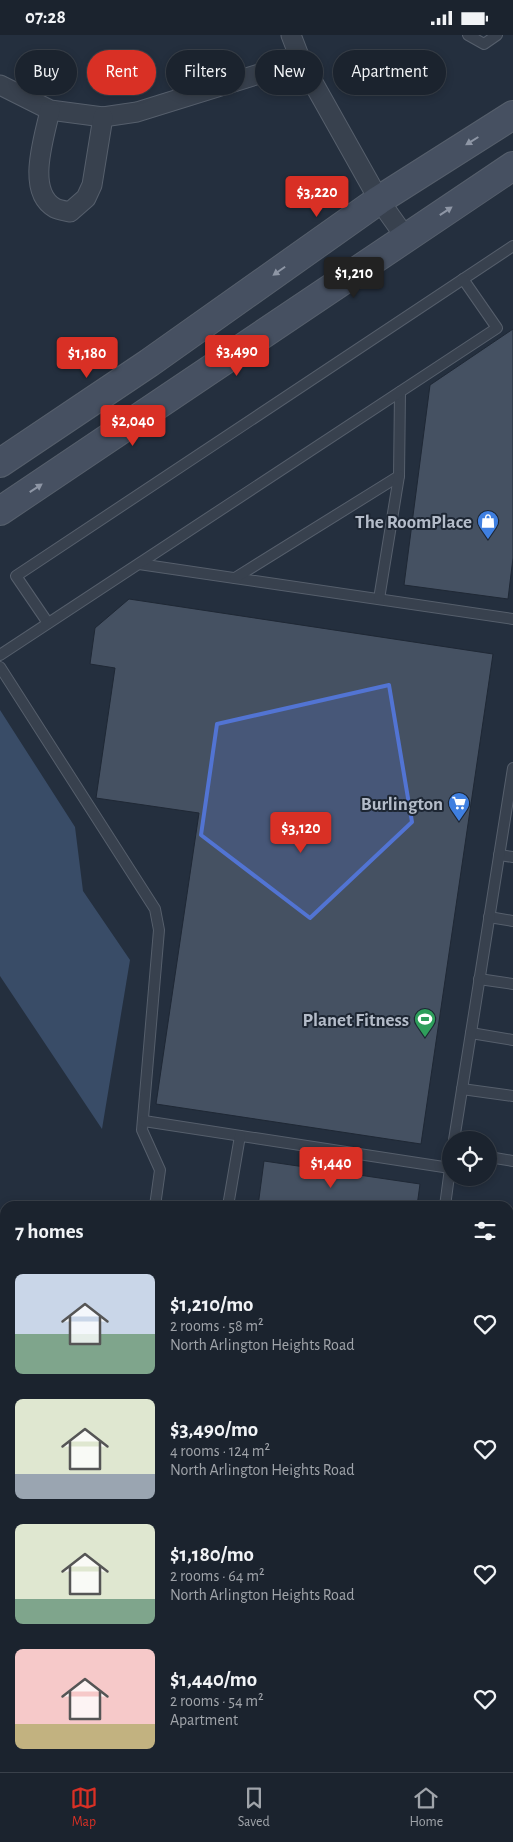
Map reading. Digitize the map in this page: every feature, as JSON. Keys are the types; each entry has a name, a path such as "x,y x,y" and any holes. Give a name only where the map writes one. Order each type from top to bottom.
{"main road":[{"path":"0,463 149,363 379,200 513,115"},
{"path":"0,511 513,166"}],"street":[{"path":"291,35 297,50"},
{"path":"0,85 50,110 103,117 137,112 255,75"},
{"path":"320,95 379,200 406,238"},
{"path":"50,110 37,178 42,195 48,202 55,208 70,212 86,198 92,185 103,117"}],"lane":[{"path":"468,35 484,44 497,35"},
{"path":"48,623 16,575 513,246"},
{"path":"0,655 497,328 463,279"},
{"path":"378,599 399,476 400,392"},
{"path":"235,578 399,476"},
{"path":"139,564 513,619"},
{"path":"0,667 155,909 159,930 142,1130 160,1169 156,1201"},
{"path":"455,1131 513,768"},
{"path":"499,855 513,857"},
{"path":"489,917 513,921"},
{"path":"479,979 513,984"},
{"path":"470,1033 513,1039"},
{"path":"462,1089 513,1096"},
{"path":"144,1121 240,1136 442,1163"},
{"path":"229,1201 240,1136"},
{"path":"497,1158 513,1161"},
{"path":"446,1201 448,1186"}],"highlighted area":[{"path":"389,685 412,822 310,918 201,835 217,724"}],"water":[{"path":"0,710 75,827 83,891 130,960 102,1129 0,976"}],"building":[{"path":"513,329 513,558 508,599 404,585 430,385"},
{"path":"129,599 493,654 421,1144 156,1104 199,813 96,798 115,668 90,664 95,628"},
{"path":"264,1161 420,1184 418,1201 259,1201"}],"place":[{"name":"The RoomPlace","path":"488,540"},
{"name":"Burlington","path":"459,822"},
{"name":"Planet Fitness","path":"425,1038"}]}
